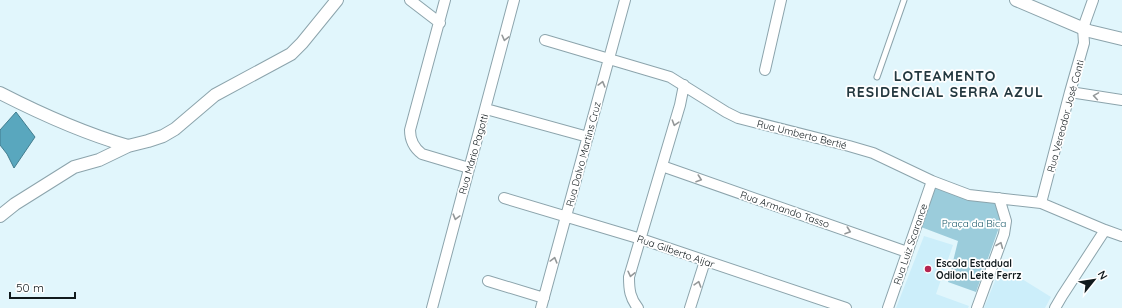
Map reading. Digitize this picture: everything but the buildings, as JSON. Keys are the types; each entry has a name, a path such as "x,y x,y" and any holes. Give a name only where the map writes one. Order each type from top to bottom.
{"street":[{"path":"0,216 15,204 74,167 99,160 128,146 148,142 175,129 215,95 291,54 302,43 337,0"},
{"path":"410,0 440,23"},
{"path":"445,0 410,130 410,136 413,144 422,154 469,168"},
{"name":"Rua Mário Pagotti","path":"432,308 486,110 514,0"},
{"name":"Rua Dalvo Martins Cruz","path":"541,308 625,0"},
{"path":"765,70 781,0"},
{"path":"1016,0 1083,28 1122,39"},
{"name":"Rua Vereador José Conti","path":"1041,203 1084,43 1083,28 1093,0"},
{"name":"Rua Umberto Bertié","path":"545,40 670,77 738,118 848,146 873,154 932,181 969,195 1041,203 1122,236"},
{"path":"638,308 633,302 629,291 629,277 680,105 684,85"},
{"path":"1070,92 1122,100"},
{"path":"0,93 33,110 101,138 128,146"},
{"path":"486,110 588,137"},
{"path":"99,160 101,138"},
{"name":"Rua Armando Tasso","path":"662,166 907,252"},
{"name":"Rua Luiz Scarance","path":"888,308 932,181"},
{"name":"Rua Gilberto Aijar","path":"504,198 641,239 846,308"},
{"path":"977,308 1004,234 1006,221 999,198"},
{"path":"1055,308 1105,230"},
{"path":"690,308 705,261"},
{"path":"488,281 544,298"}],"lane":[{"path":"877,77 904,0"}],"shaded area":[{"path":"16,112 35,137 14,168 7,154 0,145 0,130"},
{"name":"Escola Estadual Odilon Leite Ferrz","path":"924,236 953,245 936,294 969,306 968,308 896,308"},
{"path":"1001,266 1051,297 1045,308 984,308"}],"green space":[{"name":"Praça da Bica","path":"935,187 996,202 1002,219 976,292 948,282 958,241 921,227"}],"place":[{"name":"Escola Estadual Odilon Leite Ferrz","path":"928,269"}],"district":[{"name":"LOTEAMENTO RESIDENCIAL SERRA AZUL","path":"945,84"}]}
